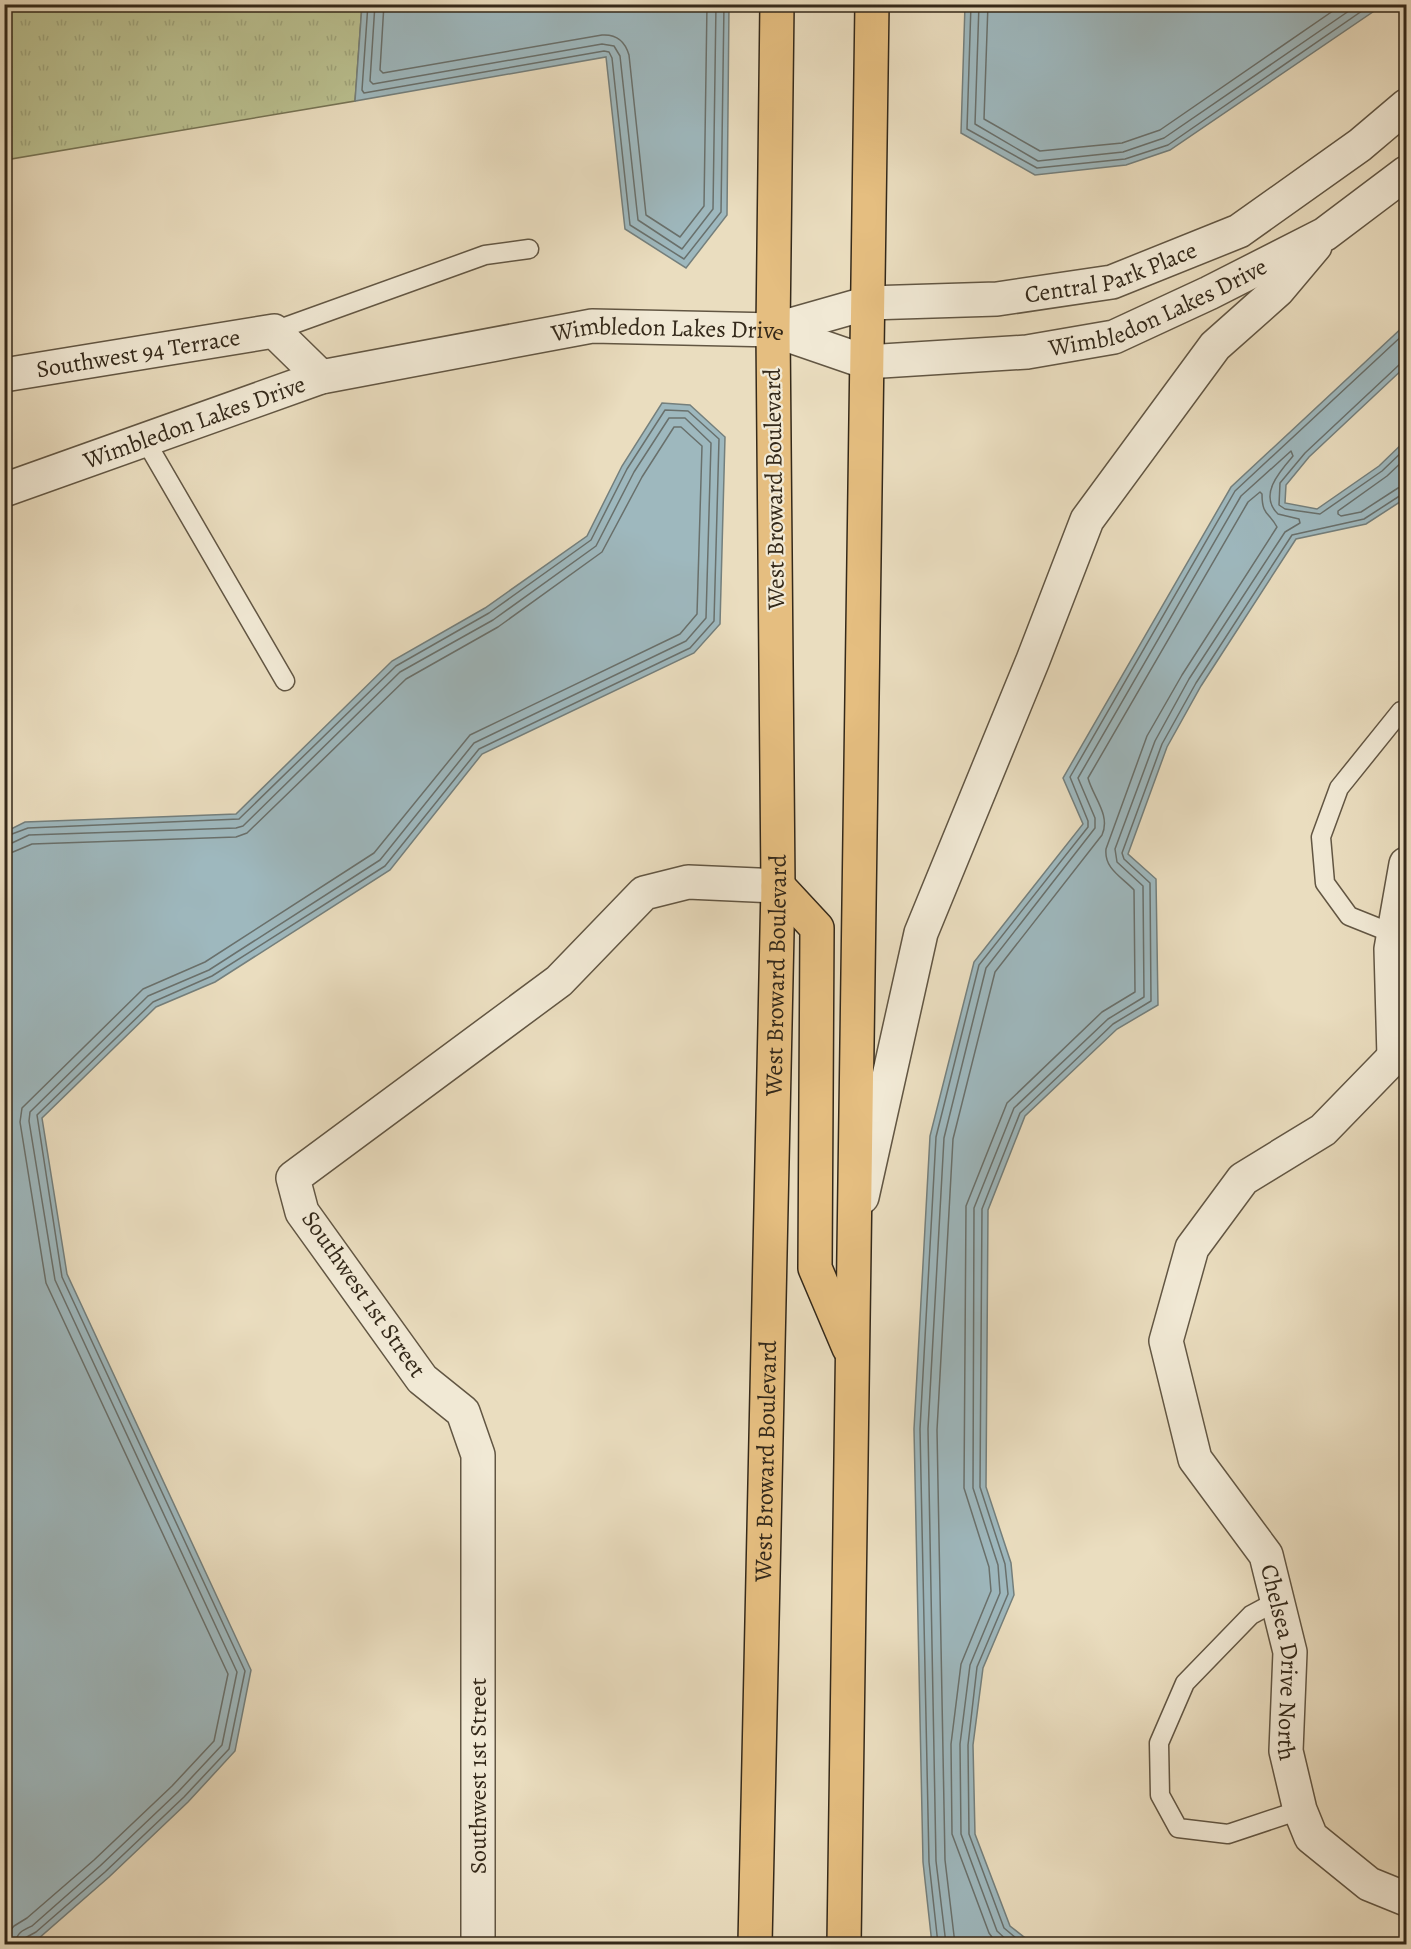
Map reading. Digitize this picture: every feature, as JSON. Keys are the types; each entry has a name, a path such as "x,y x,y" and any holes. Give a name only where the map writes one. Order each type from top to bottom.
{"main road":[{"name":"West Broward Boulevard","path":"755,1944 778,886 773,330 777,4"},
{"path":"844,1944 872,4"},
{"path":"778,886 817,928 815,1268 854,1361"}],"street":[{"name":"Central Park Place","path":"773,330 867,303 997,299 1112,282 1239,231 1360,145 1407,106"},
{"path":"855,1228 921,933 1033,660 1087,520 1215,346 1278,290 1325,234 1407,173"},
{"name":"Wimbledon Lakes Drive","path":"4,490 321,377 592,326 773,330 867,362 1027,352 1114,337 1209,293 1325,234"},
{"name":"Southwest 94 Terrace","path":"4,375 274,331 321,377"},
{"path":"1401,1061 1391,949 1407,864"},
{"name":"Southwest 1st Street","path":"478,1944 478,1455 462,1412 422,1379 302,1212 293,1178 559,981 644,893 688,882 778,886"},
{"name":"Chelsea Drive North","path":"1401,1061 1323,1130 1243,1179 1192,1248 1166,1341 1195,1459 1266,1555 1290,1652 1286,1751 1300,1809 1311,1837 1370,1884 1407,1899"}],"lane":[{"name":"Southwest 94 Terrace","path":"274,331 486,255 530,249"},
{"path":"145,440 285,681"},
{"path":"1394,934 1349,916 1325,883 1321,837 1339,788 1401,711 1407,710"},
{"path":"1277,1601 1251,1615 1185,1683 1159,1743 1160,1795 1178,1828 1228,1834 1300,1809"}],"green space":[{"path":"5,4 362,5 355,101 5,160"}],"water":[{"path":"965,4 1383,5 1170,150 1126,165 1035,175 961,133"},
{"path":"362,5 729,5 727,215 686,268 625,229 606,57 355,101"},
{"path":"1406,324 1406,366 1309,457 1286,485 1285,503 1317,509 1379,466 1406,440 1406,498 1366,524 1296,539 1201,686 1167,747 1128,854 1156,879 1158,1005 1117,1029 1025,1116 988,1210 986,1487 1011,1563 1014,1595 983,1668 973,1745 975,1834 1010,1926 1033,1944 932,1944 923,1862 914,1429 930,1136 974,962 1083,824 1063,778 1231,487"},
{"path":"662,403 690,405 725,437 720,624 694,653 482,754 390,870 215,982 156,1007 42,1118 67,1274 251,1670 235,1751 188,1802 109,1877 39,1938 23,1944 5,1944 5,832 25,822 236,814 392,661 485,608 587,536 622,466"}]}
